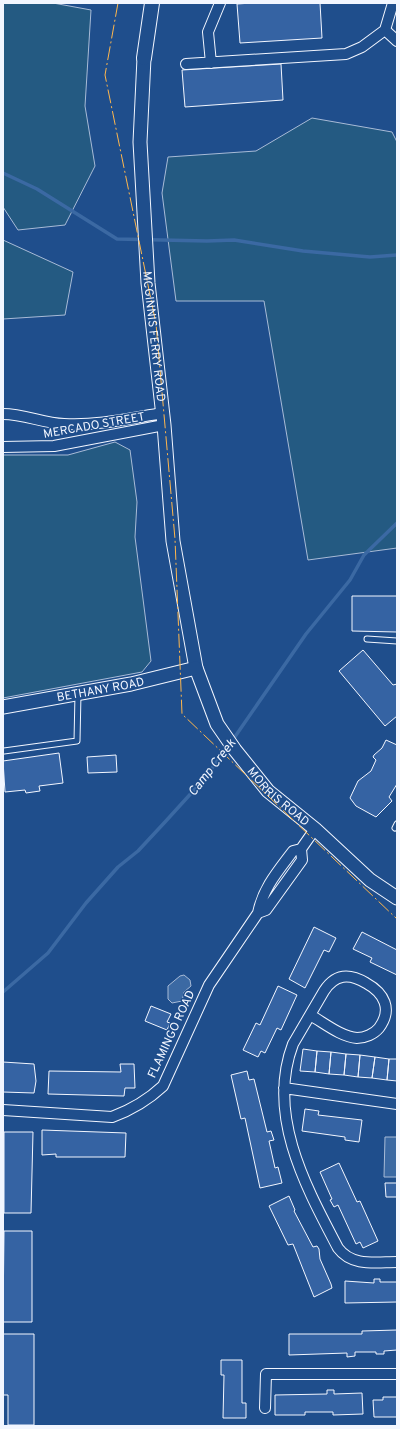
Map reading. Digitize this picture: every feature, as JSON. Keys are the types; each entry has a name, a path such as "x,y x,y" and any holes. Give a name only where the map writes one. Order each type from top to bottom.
{"main road":[{"name":"MCGINNIS FERRY ROAD","path":"144,58 152,3"}],"street":[{"path":"211,63 208,32 220,3"},
{"path":"186,64 346,54 362,47 385,30 393,3"},
{"path":"385,30 397,41"},
{"name":"MCGINNIS FERRY ROAD","path":"144,58 140,142 148,283 164,419 173,541 196,668"},
{"name":"MERCADO STREET","path":"3,414 19,415 66,424 164,419"},
{"name":"MERCADO STREET","path":"3,447 54,446 164,419"},
{"name":"BETHANY ROAD","path":"3,706 131,684 196,668"},
{"name":"MORRIS ROAD","path":"196,668 217,724 235,750 268,791 315,829 370,880 397,898"},
{"name":"FLAMINGO ROAD","path":"258,913 266,910 302,860 301,849 315,829"},
{"name":"FLAMINGO ROAD","path":"3,1110 112,1117 125,1112 153,1095 163,1086 209,985 258,913 260,900 269,884 293,851 301,849"},
{"path":"278,872 288,880"},
{"path":"310,1015 349,1036 364,1037 376,1031 379,1027 385,1009 383,997 376,988 353,976 343,976 328,984 310,1015 289,1053 283,1105 300,1170 311,1197 342,1254 353,1261 397,1262"},
{"path":"284,1088 397,1104"},
{"path":"265,1408 266,1374 397,1374"}],"lane":[{"path":"367,639 397,641"},
{"path":"4,751 77,741 78,693"}],"shaded area":[{"path":"3,3 53,3 91,10 85,106 95,166 65,225 18,230 3,207"},
{"path":"312,118 392,132 397,142 397,548 308,560 264,301 176,301 162,193 168,157 256,151"},
{"path":"3,240 73,272 65,315 3,319"},
{"path":"115,442 130,450 137,502 135,537 151,661 142,672 3,698 3,455 68,455"},
{"path":"184,975 190,980 191,986 184,992 182,1001 172,1003 168,999 168,986 180,976"},
{"path":"385,1137 397,1137 397,1177 384,1177"}],"building":[{"path":"320,3 322,38 240,43 237,4"},
{"path":"281,64 283,100 185,107 182,70"},
{"path":"352,596 397,596 397,632 352,631"},
{"path":"363,650 393,685 397,684 397,716 385,726 339,671"},
{"path":"386,740 397,745 397,784 389,797 392,801 376,817 356,806 350,798 358,781 371,771 376,760 373,757 382,748"},
{"path":"59,753 63,783 39,786 40,791 26,793 25,790 5,792 3,761"},
{"path":"116,755 117,772 88,773 87,757"},
{"path":"314,927 336,938 329,952 324,950 305,988 289,979"},
{"path":"362,932 397,950 397,975 370,962 372,958 353,949"},
{"path":"278,986 297,995 281,1030 277,1028 265,1053 261,1051 258,1057 243,1050 256,1023 260,1025"},
{"path":"151,1006 171,1014 167,1022 170,1023 167,1030 145,1021"},
{"path":"303,1049 317,1051 315,1072 300,1071"},
{"path":"317,1051 331,1052 329,1074 315,1072"},
{"path":"331,1052 346,1054 344,1075 329,1074"},
{"path":"346,1054 360,1055 358,1077 344,1075"},
{"path":"360,1055 375,1057 372,1078 358,1077"},
{"path":"375,1057 389,1059 387,1080 372,1078"},
{"path":"389,1059 397,1059 397,1081 387,1080"},
{"path":"3,1062 34,1064 36,1081 34,1093 3,1092"},
{"path":"120,1064 134,1064 135,1088 125,1088 124,1096 48,1094 49,1071 121,1072"},
{"path":"247,1071 249,1080 254,1079 267,1132 271,1131 274,1140 269,1141 275,1168 278,1167 282,1183 260,1188 245,1118 241,1119 231,1075"},
{"path":"305,1109 319,1111 318,1115 362,1120 359,1142 345,1140 345,1137 302,1131"},
{"path":"42,1130 126,1133 125,1157 56,1157 56,1154 42,1155"},
{"path":"4,1132 33,1132 31,1213 4,1213"},
{"path":"339,1163 357,1202 360,1201 378,1241 363,1248 360,1242 356,1244 338,1205 334,1207 330,1200 332,1199 320,1172"},
{"path":"385,1183 397,1183 397,1197 386,1197"},
{"path":"289,1196 295,1210 294,1211 313,1247 317,1246 319,1249 320,1259 332,1288 314,1297 293,1244 288,1245 269,1206"},
{"path":"4,1231 32,1231 32,1322 3,1322"},
{"path":"374,1279 380,1279 380,1282 397,1282 397,1302 345,1303 345,1281 374,1283"},
{"path":"397,1330 397,1350 384,1351 384,1354 376,1354 376,1352 355,1352 355,1356 347,1357 347,1353 289,1355 289,1334 362,1334 362,1331"},
{"path":"3,1334 34,1334 34,1425 8,1425 8,1395 3,1395"},
{"path":"221,1360 242,1360 242,1403 246,1403 246,1418 223,1418 224,1375 221,1375"},
{"path":"327,1390 334,1390 334,1394 362,1393 363,1414 333,1415 333,1412 305,1412 305,1415 275,1415 275,1395 327,1394"},
{"path":"383,1397 397,1397 397,1417 374,1417 373,1400 383,1400"}],"waterway":[{"path":"3,173 37,189 117,239 207,241 234,240 303,251 370,257 397,255"},
{"name":"Camp Creek","path":"232,741 306,634 350,580 364,555 397,523"},
{"name":"Camp Creek","path":"3,992 48,953 86,903 118,867 138,851 205,778 228,746"}],"power":[{"path":"118,3 105,75 156,324 175,539 182,714 397,919"}]}
